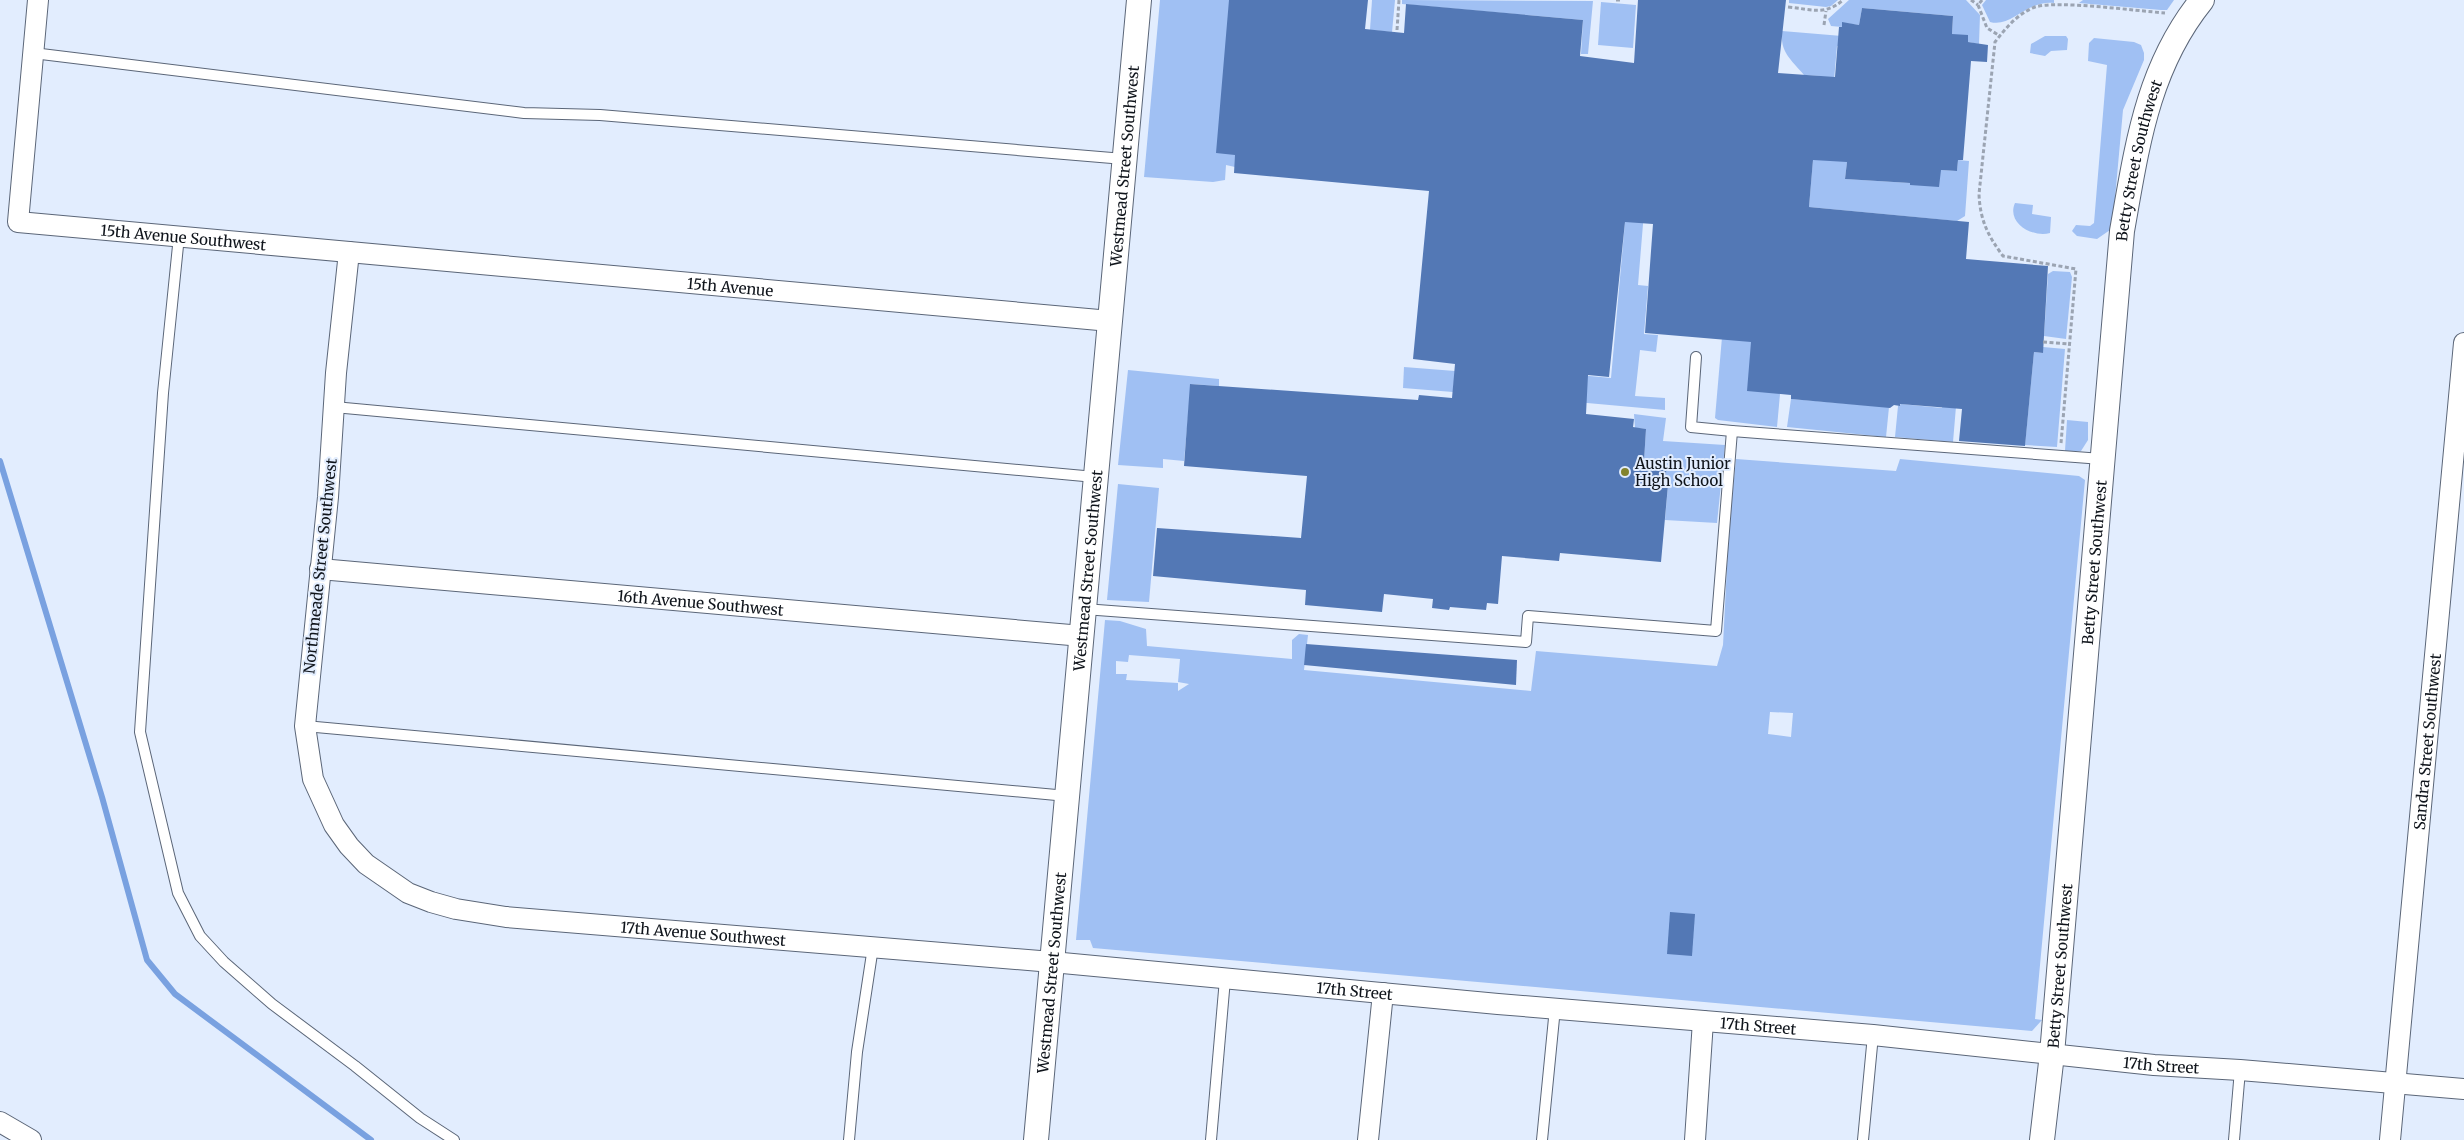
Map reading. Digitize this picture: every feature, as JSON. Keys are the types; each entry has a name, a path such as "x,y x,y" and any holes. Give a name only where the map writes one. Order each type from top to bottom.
{"street":[{"path":"33,53 38,0"},
{"name":"Westmead Street Southwest","path":"1036,1140 1110,322 1124,159 1134,0"},
{"name":"Betty Street Southwest","path":"2042,1140 2052,1054 2121,239 2140,129 2156,79 2180,32 2202,0"},
{"name":"15th Avenue Southwest","path":"33,53 18,222 349,252"},
{"name":"15th Avenue","path":"349,252 1110,322"},
{"name":"Northmeade Street Southwest","path":"349,252 305,726 312,779 322,803 334,825 366,864"},
{"name":"Sandra Street Southwest","path":"2390,1140 2464,343"},
{"name":"16th Avenue Southwest","path":"320,569 1082,636"},
{"name":"17th Avenue Southwest","path":"366,864 408,893 456,909 506,917 1052,962"},
{"name":"17th Street","path":"1052,962 1383,993 1873,1035 2154,1065 2240,1070 2464,1089"},
{"path":"1368,1140 1383,993"},
{"path":"1695,1140 1703,1021"},
{"path":"0,1122 31,1140"}],"lane":[{"path":"33,53 524,113 610,116 1124,159"},
{"path":"179,236 163,393 140,732 178,893 200,936 224,962 272,1004 355,1066 420,1118 454,1140"},
{"path":"1696,357 1691,427 2102,459"},
{"path":"334,407 1096,478"},
{"path":"1084,608 1526,642 1528,616 1716,630 1732,431"},
{"path":"305,726 1067,796"},
{"path":"848,1140 857,1052 872,947"},
{"path":"1212,1140 1226,979"},
{"path":"1542,1140 1555,1008"},
{"path":"1863,1140 1873,1035"},
{"path":"2234,1140 2240,1070"}],"path":[{"path":"1397,30 1399,0"},
{"path":"1788,7 1826,11 1834,9 1843,0"},
{"path":"1971,0 1978,6 1987,28 2000,36"},
{"path":"1978,6 1982,0"},
{"path":"2060,456 2076,269 2003,256 1985,230 1979,210 1980,171 1995,42 2011,22 2036,6 2071,5 2167,13"},
{"path":"1824,25 1826,11"},
{"path":"2043,342 2069,344"}],"shaded area":[{"path":"1160,0 1229,0 1236,155 1235,167 1226,165 1225,180 1213,182 1144,177"},
{"path":"1372,0 1395,0 1392,32 1370,30"},
{"path":"1402,0 1593,1 1588,54 1581,54 1583,20 1402,4"},
{"path":"1789,0 1838,0 1831,6 1826,7 1789,3"},
{"path":"1849,0 1966,0 1980,15 1979,44 1968,42 1952,34 1953,16 1862,8 1859,25 1843,23 1842,27 1831,26 1828,19"},
{"path":"1986,0 2054,0 2054,3 2044,3 2035,6 2013,18 1998,23 1990,22 1982,5"},
{"path":"2083,0 2174,0 2167,10 2161,10 2079,3"},
{"path":"1601,2 1636,5 1633,48 1598,45"},
{"path":"1782,31 1842,36 1842,45 1837,46 1829,137 1847,162 1845,179 1910,183 1910,185 1941,170 1957,171 1958,160 1969,161 1965,216 1957,221 1809,207 1820,76 1804,75 1791,60 1783,45"},
{"path":"2045,36 2066,36 2068,39 2067,50 2051,51 2045,56 2030,53 2031,44"},
{"path":"2094,38 2134,42 2141,45 2144,53 2144,60 2123,110 2113,220 2110,230 2097,239 2077,236 2072,231 2076,225 2090,226 2094,223 2107,65 2088,61 2089,43"},
{"path":"2015,203 2033,205 2032,214 2051,217 2050,233 2043,234 2029,231 2018,223 2014,217"},
{"path":"1626,211 1644,212 1638,285 1648,286 1644,334 1658,335 1656,352 1640,350 1635,396 1665,398 1665,410 1576,402 1579,375 1611,378"},
{"path":"2053,271 2070,272 2072,277 2066,339 2044,336 2048,274"},
{"path":"1726,291 1780,394 1777,427 1718,420 1715,418"},
{"path":"2043,347 2065,349 2057,447 2025,445 2034,352 2043,353"},
{"path":"1404,367 1455,371 1453,392 1403,388"},
{"path":"1128,370 1219,379 1219,386 1191,384 1184,461 1163,459 1163,468 1118,465"},
{"path":"1945,370 1959,371 1953,442 1895,437 1898,406 1901,404 1942,408"},
{"path":"1791,399 1889,407 1886,437 1787,427"},
{"path":"1634,414 1666,418 1663,441 1725,445 1717,523 1665,520 1668,485 1665,485 1644,461 1646,429 1635,428"},
{"path":"2067,420 2088,422 2088,440 2081,451 2065,451"},
{"path":"1736,459 1896,471 1900,459 2079,476 2085,480 2035,1019 2042,1020 2032,1031 1093,948 1090,940 1076,940 1105,620 1120,621 1146,629 1147,646 1292,659 1292,640 1299,634 1308,635 1304,670 1531,691 1536,651 1717,666 1723,645 1729,527","holes":["1129,655 1180,659 1178,682 1189,684 1178,691 1178,683 1126,680 1127,674 1116,674 1116,661 1128,662","1770,712 1793,713 1791,737 1768,734"]},
{"path":"1118,484 1159,488 1149,602 1107,600"}],"building":[{"path":"1229,0 1368,0 1365,29 1404,33 1406,4 1583,20 1580,56 1634,63 1638,0 1786,0 1778,73 1835,77 1839,27 1842,27 1842,22 1859,25 1862,8 1953,16 1952,34 1968,35 1968,42 1988,45 1987,62 1971,61 1963,160 1958,160 1957,171 1941,170 1939,187 1910,185 1910,183 1845,179 1847,162 1813,160 1809,207 1969,222 1966,259 2048,266 2043,353 2034,352 2025,446 1959,441 1962,409 1900,404 1900,406 1894,405 1890,408 1791,399 1791,395 1747,391 1751,342 1645,333 1653,224 1625,222 1609,377 1588,375 1586,414 1634,419 1633,427 1646,429 1644,461 1667,462 1665,485 1668,485 1661,562 1560,553 1559,561 1502,556 1498,604 1487,603 1486,610 1450,607 1449,610 1432,608 1433,599 1384,594 1382,612 1305,605 1306,590 1153,576 1157,528 1301,538 1307,476 1184,466 1190,384 1418,400 1419,395 1452,398 1455,364 1413,359 1429,191 1234,173 1235,155 1216,153"},
{"path":"1306,644 1517,660 1516,685 1304,665"},
{"path":"1670,912 1695,914 1692,956 1667,954"}],"waterway":[{"path":"0,461 102,797 147,960 175,994 371,1140"}],"place":[{"name":"Austin Junior High School","path":"1625,472"}]}
